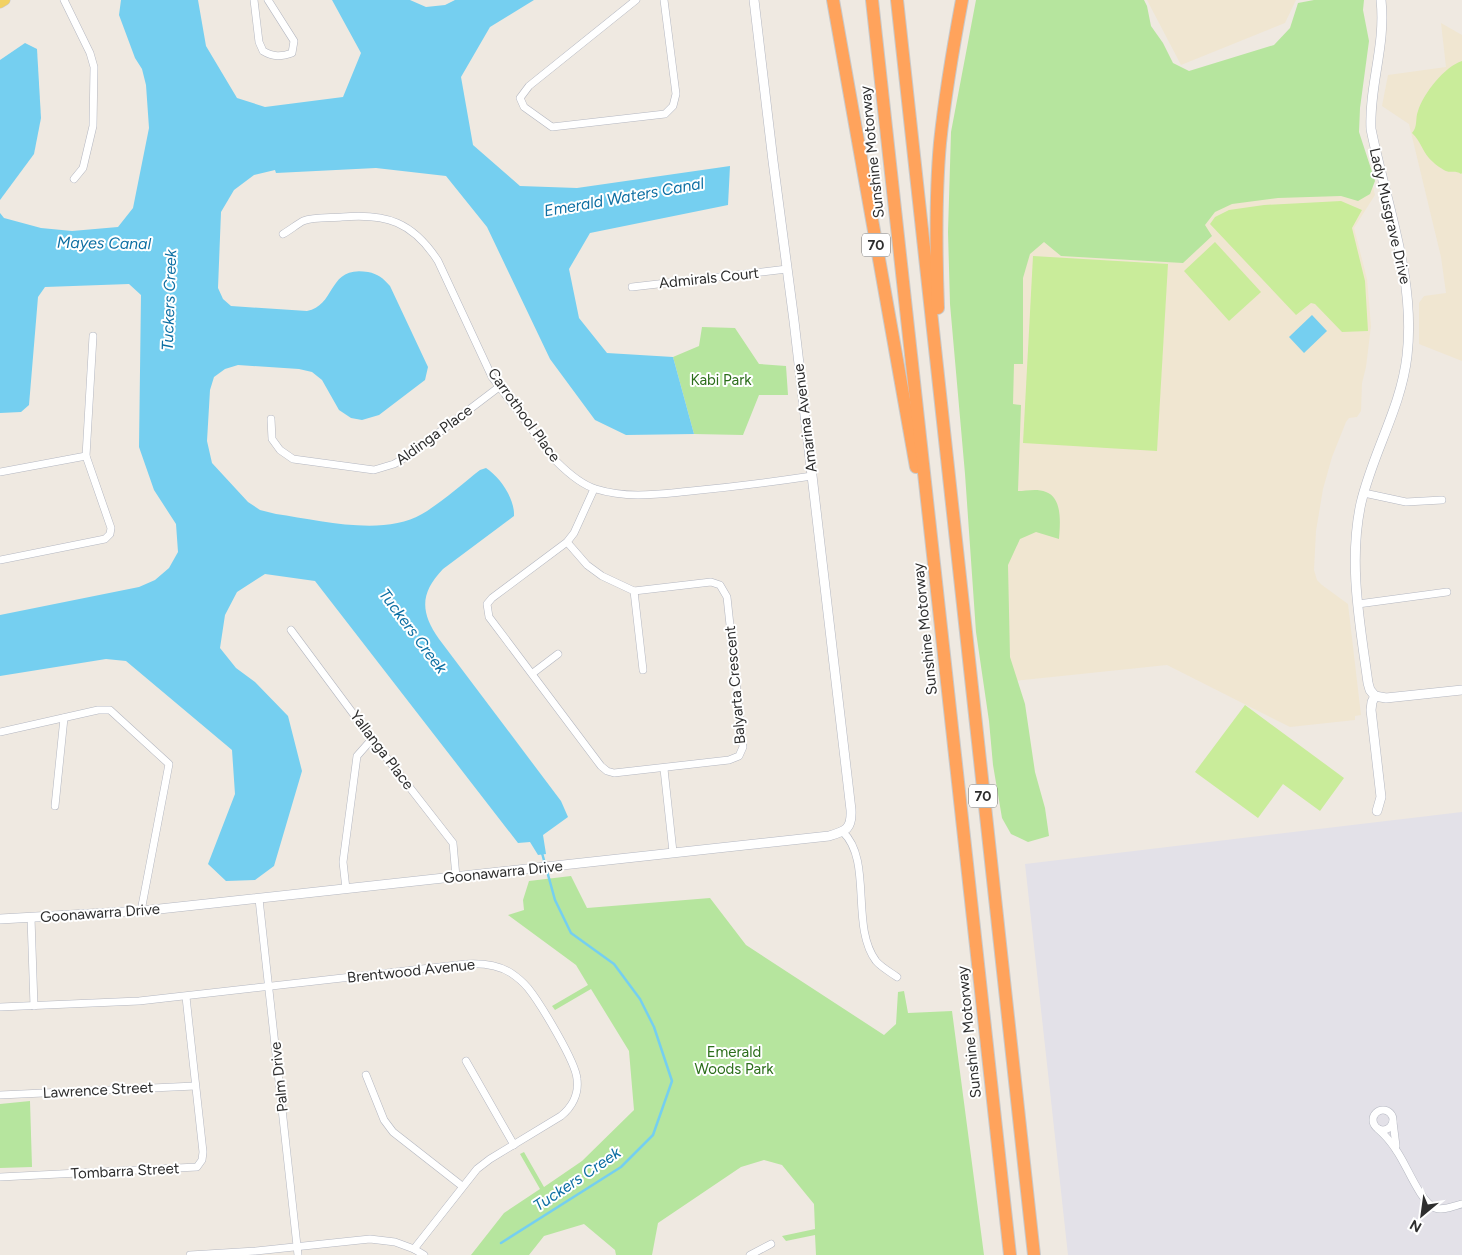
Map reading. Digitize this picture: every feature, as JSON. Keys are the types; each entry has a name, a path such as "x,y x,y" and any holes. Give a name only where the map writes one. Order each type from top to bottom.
{"highway":[{"name":"70","path":"833,0 917,476 925,486"},
{"name":"Sunshine Motorway","path":"872,0 1010,1255"},
{"path":"897,0 934,337"},
{"name":"70","path":"962,0 950,68 940,144 936,219 939,322 934,337 1034,1255"}],"main road":[{"path":"0,3 5,0"}],"street":[{"path":"64,0 90,53 94,67 93,126 83,168 74,179"},
{"path":"254,0 259,42 263,52 282,57 292,53 294,41 268,0"},
{"path":"636,0 529,86 520,98 524,107 552,127 665,114 673,106 676,94 664,0"},
{"name":"Amarina Avenue","path":"754,0 851,810 851,822 843,832"},
{"name":"Lady Musgrave Drive","path":"1377,810 1381,797 1371,710 1375,696 1370,690 1368,683 1358,604 1355,554 1364,493 1374,460 1394,412 1402,383 1407,355 1409,316 1404,272 1371,129 1370,106 1381,43 1383,15 1381,0"},
{"name":"Carrothool Place","path":"283,234 305,220 362,216 382,217 397,222 411,230 428,245 438,261 492,377 499,387 556,461 567,472 594,489 641,496 812,476"},
{"name":"Admirals Court","path":"632,287 787,270"},
{"path":"0,560 105,539 110,534 111,528 86,456 93,336"},
{"name":"Aldinga Place","path":"271,419 272,439 280,450 293,458 374,470 394,464 408,456 499,387"},
{"path":"0,472 86,456"},
{"name":"Balyarta Crescent","path":"594,489 574,532 567,542 492,598 487,604 489,617 533,673 601,766 607,771 614,773 664,769 729,760 740,756 743,747 726,597 720,585 711,582 634,591"},
{"path":"1364,493 1406,502 1442,500"},
{"path":"567,542 587,566 602,576 634,591 642,670"},
{"path":"1358,604 1447,592"},
{"name":"Yallanga Place","path":"291,630 372,739 453,843 456,877"},
{"path":"533,673 558,654"},
{"path":"1375,696 1386,698 1462,690"},
{"path":"0,732 98,710 110,710 169,764 141,911"},
{"path":"55,806 64,718"},
{"path":"346,889 343,862 357,756 372,739"},
{"path":"664,769 674,852"},
{"path":"843,832 854,846 860,880 862,923 867,944 876,961 897,978"},
{"name":"Goonawarra Drive","path":"0,919 141,911 259,899 829,836 843,832"},
{"name":"Palm Drive","path":"259,899 298,1255"},
{"path":"31,918 34,1006"},
{"name":"Brentwood Avenue","path":"0,1007 138,1001 473,964 496,966 512,974 534,996 571,1060 578,1080 576,1094 566,1112 556,1120 482,1164 462,1186 414,1249"},
{"name":"Tombarra Street","path":"0,1177 197,1167 202,1160 203,1152 186,996"},
{"path":"466,1061 514,1145"},
{"path":"366,1075 384,1120 393,1132 462,1186"},
{"name":"Lawrence Street","path":"0,1095 195,1086"},
{"path":"1396,1149 1392,1117 1388,1112 1381,1110 1374,1116 1374,1126 1396,1149 1423,1196 1430,1204 1441,1209 1462,1204"},
{"path":"1378,1129 1388,1129 1393,1121"},
{"path":"190,1255 378,1239 396,1242 424,1255"},
{"path":"750,1255 771,1244"}],"shaded area":[{"path":"1147,0 1296,0 1285,23 1181,65"},
{"path":"1441,23 1462,35 1462,361 1419,344 1419,303 1424,296 1446,293 1441,257 1409,124 1382,106 1388,75 1446,67"},
{"path":"1368,166 1375,195 1354,228 1367,279 1371,326 1362,383 1361,411 1357,417 1349,418 1346,422 1332,457 1323,489 1316,531 1314,570 1317,580 1322,585 1348,604 1361,715 1355,716 1355,720 1290,727 1167,665 1005,682 1012,205"},
{"path":"1462,812 1462,1255 1068,1255 1025,864"}],"green space":[{"path":"976,0 1144,0 1151,26 1163,43 1173,63 1189,71 1274,45 1290,28 1298,3 1314,0 1364,0 1363,10 1369,41 1360,108 1359,132 1375,181 1370,194 1358,201 1341,196 1278,198 1232,204 1215,212 1205,225 1212,236 1183,263 1061,256 1044,242 1030,254 1023,278 1023,364 1014,364 1013,404 1021,405 1018,491 1039,490 1051,495 1058,506 1060,520 1059,539 1036,532 1020,539 1008,565 1010,657 1025,704 1035,772 1045,808 1049,836 1028,842 1011,834 1002,818 993,765 989,721 976,632 965,474 950,304 948,232 951,132"},
{"path":"1462,61 1461,174 1446,171 1434,163 1412,133 1421,104 1430,89 1442,75 1455,64"},
{"path":"1341,201 1362,210 1352,228 1365,281 1368,331 1342,332 1315,304 1311,303 1296,315 1210,224 1215,217 1229,210 1264,205"},
{"path":"1215,242 1261,292 1229,321 1184,271"},
{"path":"1033,256 1168,264 1157,451 1023,443"},
{"name":"Kabi Park","path":"702,327 735,328 759,364 786,366 788,395 759,395 743,435 694,434 673,357 699,346"},
{"path":"1245,705 1344,778 1320,811 1283,784 1258,818 1195,772"},
{"name":"Emerald Woods Park","path":"571,876 587,908 710,898 746,945 884,1035 896,1024 898,992 904,991 908,1013 952,1011 984,1255 816,1255 815,1235 786,1241 782,1236 815,1229 814,1204 782,1165 764,1160 741,1167 658,1223 652,1255 616,1255 615,1250 584,1224 544,1236 529,1255 471,1255 504,1213 540,1189 520,1154 524,1152 544,1187 582,1161 634,1110 629,1051 591,989 555,1010 552,1006 588,985 576,965 508,915 524,910 523,900 529,881"},
{"path":"30,1101 32,1167 0,1168 0,1104"}],"water":[{"path":"121,0 198,0 206,46 237,98 265,107 343,97 361,53 332,0 410,0 426,7 445,5 455,0 534,0 490,27 461,77 473,145 520,186 577,188 730,166 728,205 590,233 569,269 579,318 607,353 673,357 694,434 626,435 595,420 550,359 487,227 446,176 376,168 276,173 275,170 254,175 234,190 221,212 218,288 223,299 231,306 307,311 317,307 345,274 355,271 372,273 390,286 428,367 425,380 379,415 362,420 351,418 339,410 322,380 312,372 299,369 238,365 225,369 214,377 210,390 207,441 212,463 248,502 260,510 276,514 331,523 370,526 389,525 406,521 422,514 480,470 486,468 506,489 514,509 514,516 443,569 430,586 425,603 428,620 439,639 561,801 568,817 543,835 546,854 538,855 530,842 518,843 315,581 265,574 237,592 225,615 220,648 236,668 255,682 288,716 302,771 274,866 255,880 226,881 208,864 235,794 232,750 126,661 106,659 0,676 0,615 139,587 155,580 169,568 178,552 176,524 154,490 139,447 141,295 129,284 45,287 38,297 29,405 21,412 0,413 0,213 4,218 41,228 72,231 118,227 133,208 149,128 146,85 142,69 135,58 119,15"},
{"path":"25,43 37,49 41,118 34,154 0,200 0,60"},
{"path":"1312,315 1327,331 1304,353 1289,337"}],"waterway":[{"name":"Tuckers Creek","path":"501,1243 621,1167 653,1135 672,1081 654,1027 640,999 614,964 571,933 555,900 542,853"}],"water label":[{"name":"Emerald Waters Canal","path":"624,197"},
{"name":"Mayes Canal","path":"104,243"}]}
